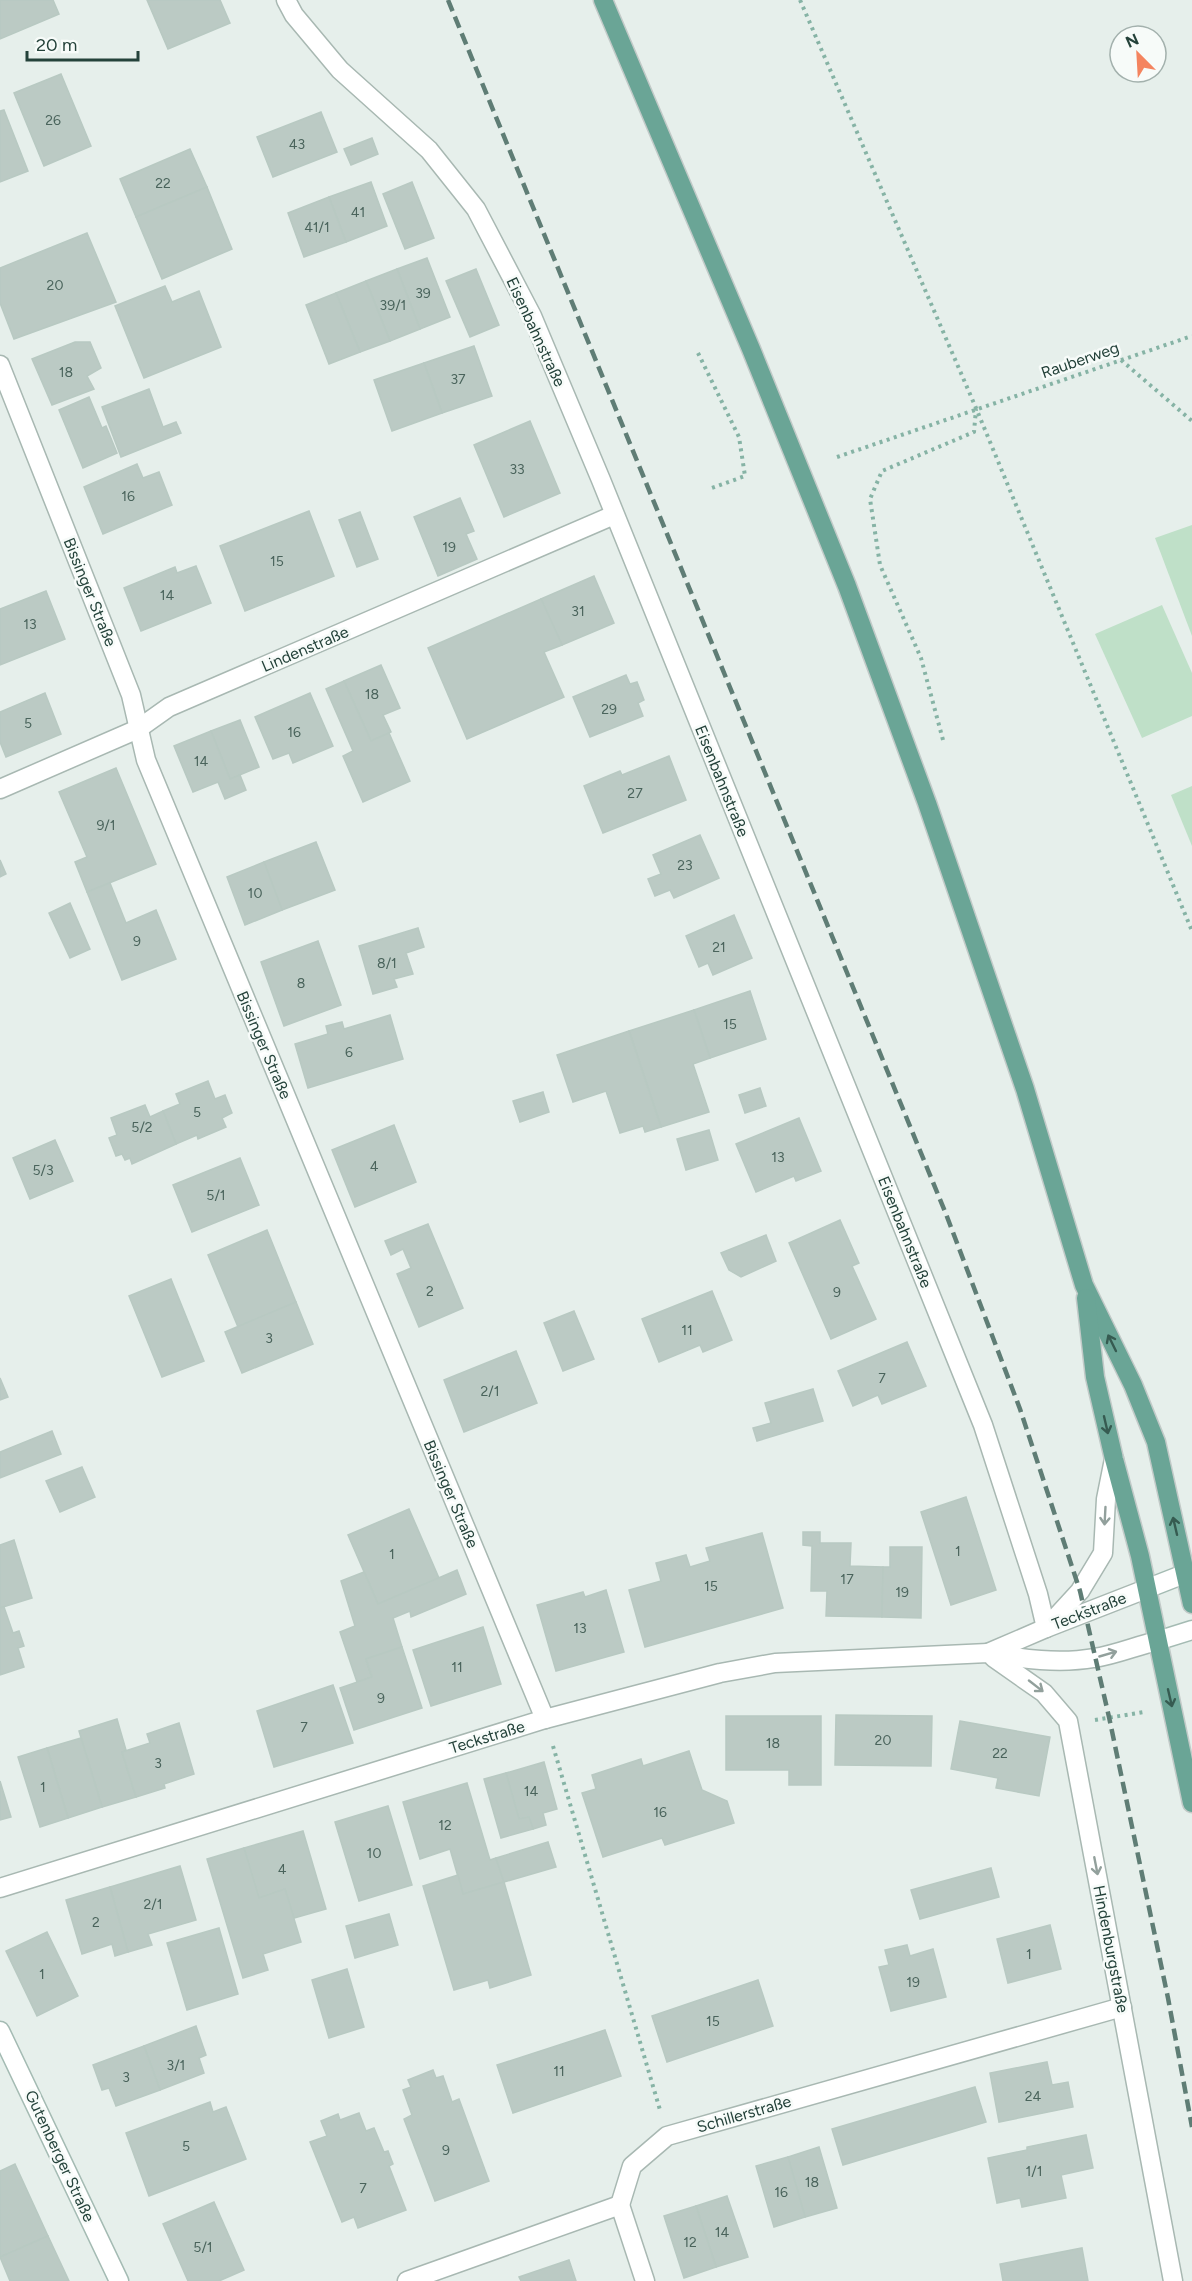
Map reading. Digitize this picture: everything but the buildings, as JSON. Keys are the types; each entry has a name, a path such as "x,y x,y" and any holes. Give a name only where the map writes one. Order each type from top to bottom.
{"main road":[{"path":"603,0 751,349 859,619 927,803 1025,1089 1084,1285 1134,1385 1156,1442 1189,1572 1192,1604"},
{"path":"1084,1285 1095,1377 1140,1556 1192,1803"}],"street":[{"name":"Eisenbahnstraße","path":"286,0 294,15 340,70 429,150 476,209 532,316 983,1425 1038,1594 1046,1628"},
{"name":"Bissinger Straße","path":"0,365 131,695 150,771 545,1719"},
{"name":"Lindenstraße","path":"0,789 138,729 169,707 614,515"},
{"path":"1046,1628 1080,1591 1103,1553 1106,1499 1114,1459"},
{"name":"Teckstraße","path":"988,1653 1189,1572"},
{"name":"Teckstraße","path":"0,1888 545,1719 720,1673 775,1663 988,1653 1021,1659 1053,1661 1094,1658 1192,1630"},
{"name":"Hindenburgstraße","path":"988,1653 1044,1693 1068,1721 1173,2281"},
{"name":"Schillerstraße","path":"621,2205 632,2166 667,2136 1122,2007"},
{"name":"Gutenberger Straße","path":"0,2031 119,2281"},
{"path":"407,2281 621,2205 645,2281"}],"path":[{"path":"800,0 976,408 1192,931"},
{"name":"Rauberweg","path":"837,457 1192,336"},
{"path":"698,353 739,437 745,476 712,488"},
{"path":"1120,359 1192,420"},
{"path":"943,740 921,658 880,565 870,499 882,471 974,432 976,408"},
{"path":"1068,1721 1086,1722 1172,1707"},
{"path":"545,1719 667,2136"}],"green space":[{"path":"1192,525 1192,636 1155,538"},
{"path":"1162,605 1192,673 1192,716 1142,738 1095,634"},
{"path":"1192,786 1192,846 1171,795"}],"railway":[{"path":"448,0 946,1214 1020,1409 1080,1591 1168,1998 1192,2127"}]}
